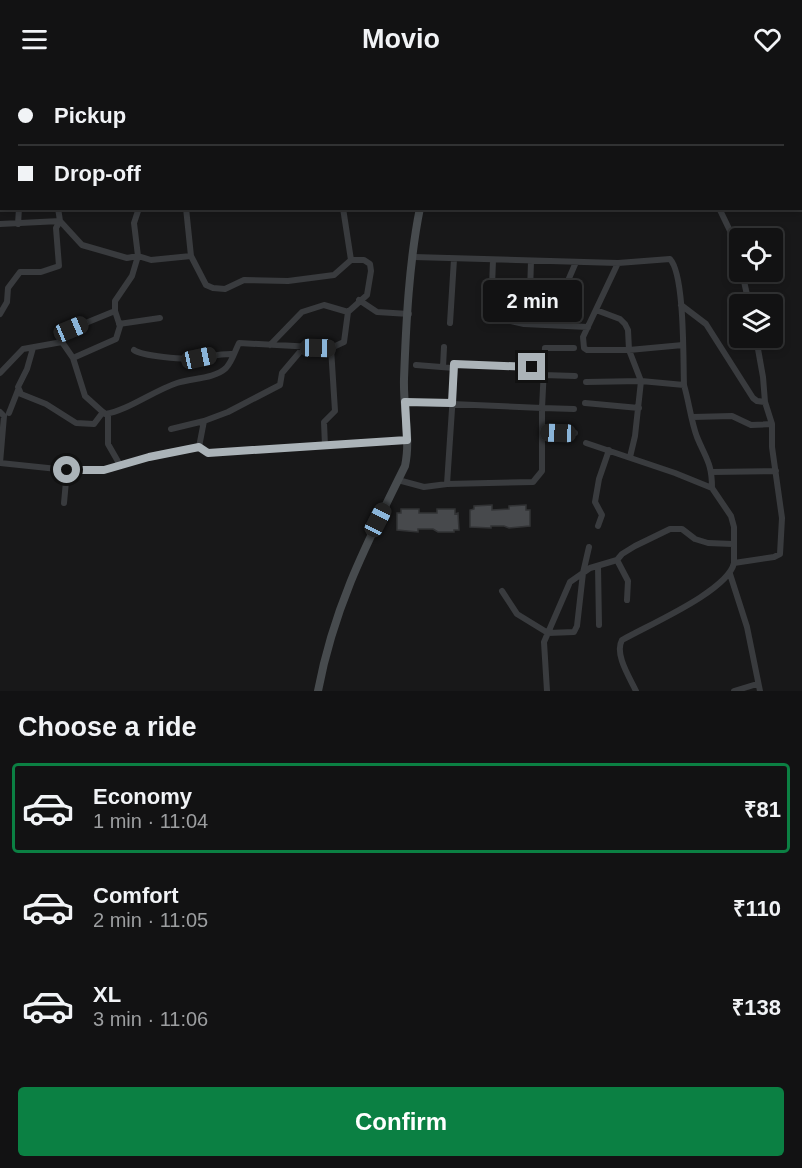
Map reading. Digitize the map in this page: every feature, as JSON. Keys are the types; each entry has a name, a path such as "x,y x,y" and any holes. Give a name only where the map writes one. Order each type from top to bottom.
{"street":[{"path":"18,224 19,210"},
{"path":"58,210 60,221 82,245 127,258 138,256 151,260 190,256"},
{"path":"73,358 116,339 119,324 115,301 132,276 138,256 134,223 138,210"},
{"path":"18,390 21,394 46,404 79,424 94,424 106,413 117,412 145,396 177,383 215,374 226,368 239,343 331,348 344,342 348,312 366,295 371,271 370,264 364,260 351,260 334,275 288,281 244,280 225,289 213,288 206,285 190,256 186,210"},
{"path":"343,210 351,260"},
{"path":"318,691 325,653 346,588 406,460 404,380 420,210"},
{"path":"720,210 729,229"},
{"path":"0,224 60,221"},
{"path":"0,314 7,302 9,288 20,272 41,272 59,266 56,228 60,221"},
{"path":"414,257 618,263 670,259 674,266 681,305 684,385 697,437 708,458 712,472 712,488 731,516 734,527 734,563 730,574 716,588 622,640 619,646 621,658 636,691"},
{"path":"450,323 454,259"},
{"path":"493,260 491,314 503,321 588,327"},
{"path":"529,324 531,261"},
{"path":"549,325 576,262"},
{"path":"618,263 582,343 587,350 629,350 683,345"},
{"path":"359,300 377,312 409,314"},
{"path":"270,345 302,312 324,305 348,312"},
{"path":"681,305 706,324 753,398 765,402"},
{"path":"596,310 620,319 625,324 628,330 629,350 641,381 636,436 630,457"},
{"path":"0,373 23,349 62,342 71,329 115,311"},
{"path":"119,324 160,318"},
{"path":"62,342 73,358 85,396 106,413 108,444 120,465"},
{"path":"171,429 228,412 280,385 282,373 304,347"},
{"path":"443,368 444,347"},
{"path":"9,413 33,348"},
{"path":"325,446 324,422 335,411 331,348"},
{"path":"398,480 424,487 447,484 533,482 542,471 545,348 574,348"},
{"path":"734,563 780,554 783,518 772,447 772,424 765,402 757,348"},
{"path":"134,350 142,355 187,358 234,354"},
{"path":"447,484 454,364 543,371 575,376"},
{"path":"416,365 454,369"},
{"path":"586,381 641,381 684,385"},
{"path":"405,402 574,409"},
{"path":"585,403 639,408"},
{"path":"0,412 4,416 0,463 67,470 104,470 199,447 208,453 407,440"},
{"path":"693,417 732,416 752,425 772,424"},
{"path":"199,447 204,421"},
{"path":"542,432 575,433"},
{"path":"586,443 712,488"},
{"path":"598,526 602,515 595,502 599,479 609,450"},
{"path":"64,503 67,470"},
{"path":"712,472 776,471"},
{"path":"547,691 544,642 570,582 590,568 617,560 635,546 670,529 682,529 696,539 708,543 733,544"},
{"path":"502,591 517,614 548,633 571,633 576,630 583,573 589,547"},
{"path":"617,560 628,581 627,600"},
{"path":"598,566 599,625"},
{"path":"730,574 747,627 758,688 734,691"}],"building":[{"path":"492,505 492,510 526,505 526,510 530,510 530,526 470,527 470,510 474,509 474,506"},
{"path":"401,509 419,509 419,513 437,513 437,509 455,509 455,514 458,513 459,530 438,532 433,529 418,529 418,532 397,530 397,513 401,513"}],"route":[{"path":"67,470 104,470 149,457 199,447 208,453 407,440 405,402 452,403 454,364 532,367"}]}
